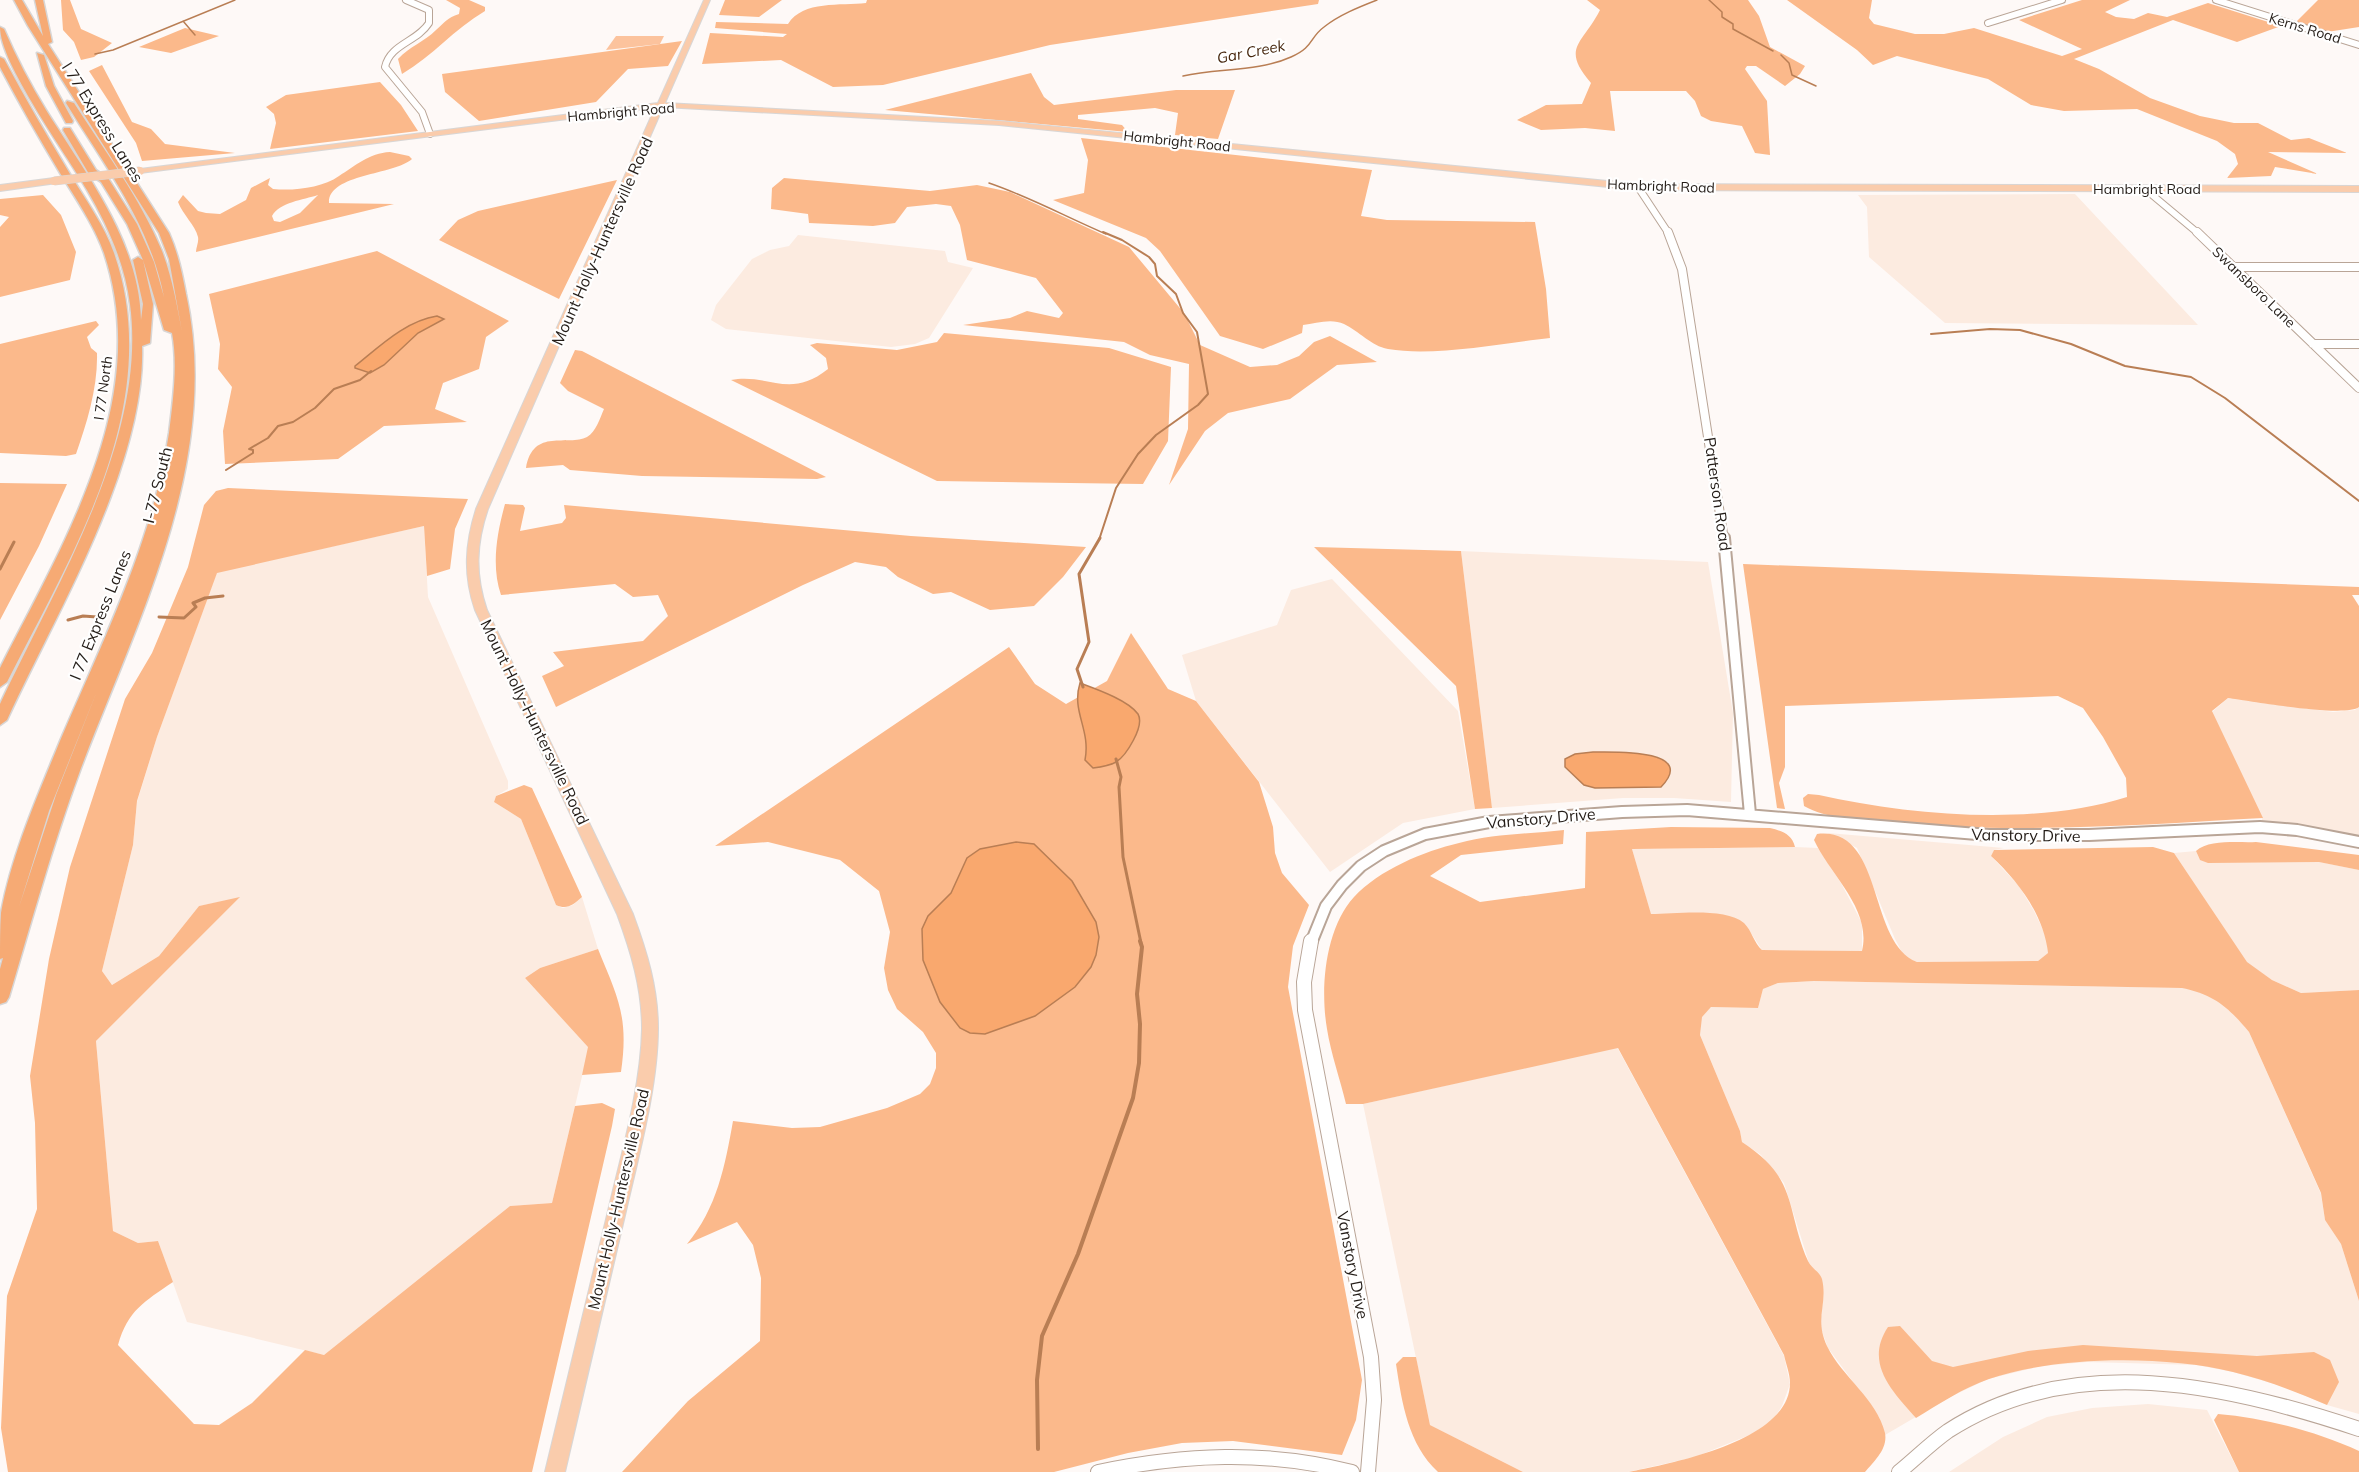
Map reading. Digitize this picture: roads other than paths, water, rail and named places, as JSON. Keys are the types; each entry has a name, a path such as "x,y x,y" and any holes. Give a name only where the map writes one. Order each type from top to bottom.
{"highway":[{"name":"I 77 Express Lanes","path":"9,0 43,52"},
{"name":"I-77 South","path":"0,997 61,802 160,542 181,469 190,405 189,332 173,256 155,218 46,83 61,70 43,52 18,0"},
{"path":"39,0 40,13 49,40 43,52 46,83 98,176 132,244 146,293 147,336 135,381"},
{"name":"I 77 Express Lanes","path":"0,29 12,56 46,83 136,209 155,245 173,303 180,370 173,449 156,518 127,598 43,805 16,885 0,952"},
{"name":"I 77 North","path":"0,59 93,220 110,256 121,299 123,365 114,423 93,490 0,682"},
{"name":"I 77 Express Lanes","path":"0,720 96,514 122,442 135,381 138,345 136,311 123,253 46,83"},
{"path":"98,176 132,224 146,255 180,370"}],"main road":[{"name":"Mount Holly-Huntersville Road","path":"555,1472 638,1120 647,1067 650,1010 642,962 625,914 486,620 473,584 470,558 482,509 707,0"},
{"name":"Hambright Road","path":"0,188 662,105 999,123 1638,187 2359,189"}],"street":[{"path":"406,0 429,10 429,23 420,34 391,54 385,65 390,75 422,112 430,134"},
{"path":"1988,23 2062,0"},
{"name":"Kerns Road","path":"2216,0 2359,45"},
{"name":"Patterson Road","path":"1638,187 1676,243 1683,277 1721,507 1750,814"},
{"name":"Swansboro Lane","path":"2145,189 2184,219 2359,388"},
{"path":"2233,267 2359,267"},
{"path":"2313,344 2359,344"},
{"name":"Vanstory Drive","path":"1368,1472 1374,1400 1371,1357 1302,990 1303,968 1308,945 1324,908 1341,886 1373,858 1410,839 1441,830 1509,820 1624,811 1687,810 1947,833 2018,836 2093,836 2262,827 2308,832 2359,842"},
{"path":"1899,1472 1942,1435 1980,1414 2052,1389 2109,1382 2166,1382 2224,1389 2291,1405 2359,1429"},
{"path":"1098,1472 1171,1458 1220,1454 1295,1460 1352,1472"}],"waterway":[{"path":"183,21 235,0"},
{"name":"Gar Creek","path":"1183,76 1265,65 1291,57 1304,50 1319,31 1330,23 1377,0"},
{"path":"1709,0 1722,12 1722,17 1733,24 1733,29 1773,51"},
{"path":"95,54 113,50 183,21"},
{"path":"183,21 195,35"},
{"path":"1781,55 1789,63 1792,75 1816,86"},
{"path":"989,183 1106,234"},
{"path":"1099,539 1116,488 1138,454 1156,435 1198,405 1208,394 1197,332 1183,313 1176,294 1157,276 1155,264 1149,257 1122,240 1103,232"},
{"path":"1931,334 1990,329 2020,330 2071,344 2125,366 2191,377 2225,398 2359,501"},
{"path":"226,470 253,453 253,450 249,449 268,438 278,426 293,422 315,408 334,389 360,380 371,371"},
{"path":"1083,687 1077,669 1089,642 1079,574 1099,539"},
{"path":"0,569 14,542"},
{"path":"159,617 184,618 196,607 193,603 205,598 223,596"},
{"path":"68,620 83,616 97,617"},
{"path":"1116,759 1121,777 1119,787 1123,857 1141,943"},
{"path":"1038,1449 1037,1380 1042,1336 1078,1254 1133,1098 1139,1063 1140,1024 1137,994 1142,947 1140,941"}]}
